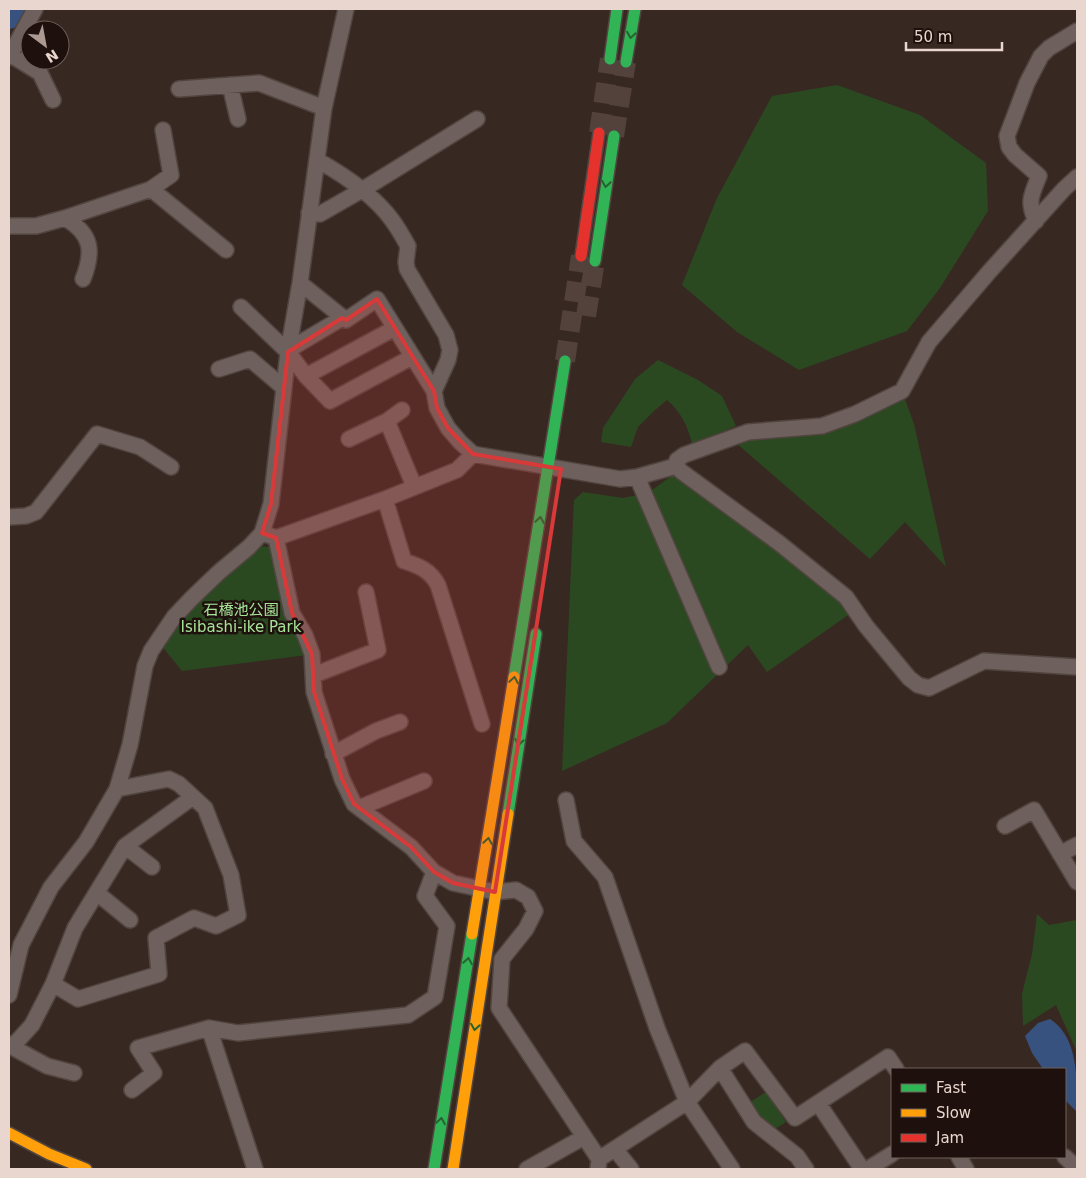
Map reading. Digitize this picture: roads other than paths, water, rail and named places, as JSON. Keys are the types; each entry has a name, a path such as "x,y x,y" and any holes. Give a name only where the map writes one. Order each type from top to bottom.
{"street":[{"path":"35,9 10,56 40,73 53,100"},
{"path":"346,9 324,108 308,212 300,284 288,352 269,535 292,613 305,635 312,654 314,692 333,754 354,804 412,847 434,872 453,883 495,892 516,890 528,897 535,911 526,929 502,959 499,1008 584,1136 598,1164 615,1149 687,1102 720,1068 745,1051 795,1118 888,1057 895,1068"},
{"path":"610,59 617,9"},
{"path":"626,62 635,9"},
{"path":"1036,221 1030,208 1031,196 1039,176 1014,155 1009,147 1007,136 1027,83 1041,56 1049,48 1077,31"},
{"path":"179,89 259,83 324,108"},
{"path":"230,85 238,119"},
{"path":"308,212 320,214 477,119"},
{"path":"9,226 36,226 151,189 172,175 163,130"},
{"path":"581,256 599,134"},
{"path":"595,261 614,136"},
{"path":"316,160 342,174 362,190 391,219 408,246 406,262 410,275 446,335 450,350 448,360 434,390"},
{"path":"676,466 677,460 684,455 748,432 822,426 855,414 902,391 929,342 988,272 1077,177"},
{"path":"151,189 226,250"},
{"path":"65,218 78,225 87,237 90,249 89,265 83,280"},
{"path":"300,284 346,320 377,299 434,390 437,408 448,428 473,454 620,480 676,466"},
{"path":"241,307 288,352 306,376 330,401 412,357"},
{"path":"288,352 342,318"},
{"path":"306,376 395,328"},
{"path":"219,369 250,359 284,388"},
{"path":"434,1169 480,889 558,468 565,361"},
{"path":"349,439 387,420 402,410"},
{"path":"387,420 414,486"},
{"path":"9,517 26,516 36,512 97,434 140,447 171,466"},
{"path":"9,995 21,945 51,887 86,842 117,790 130,745 145,666 151,651 174,617 218,573 249,548 269,535 385,499 456,470 473,454"},
{"path":"676,466 780,543 846,597 866,626 909,678 918,685 929,688 984,661 1077,667"},
{"path":"637,477 719,666"},
{"path":"385,499 404,562 422,567 434,576 438,584 482,724"},
{"path":"314,675 378,650 366,592"},
{"path":"453,1169 537,626"},
{"path":"333,754 376,731 400,722"},
{"path":"53,984 78,998 159,974 156,938 194,918 216,926 238,915 231,876 205,808 179,784 169,780 117,790"},
{"path":"359,808 424,781"},
{"path":"74,1072 47,1066 11,1046 32,1026 53,984 75,928 125,846 192,797"},
{"path":"566,800 574,841 605,876 657,1028 687,1102 732,1169"},
{"path":"1005,826 1034,810 1077,882"},
{"path":"1060,854 1077,844"},
{"path":"125,846 152,867"},
{"path":"132,1090 154,1073 138,1048 209,1028 238,1033 408,1015 435,998 447,926 425,896 434,872"},
{"path":"97,893 130,920"},
{"path":"209,1028 255,1169"},
{"path":"720,1068 754,1122 797,1156 806,1169"},
{"path":"818,1102 862,1169"},
{"path":"9,1134 49,1154 86,1169"},
{"path":"527,1169 584,1136"},
{"path":"615,1149 631,1169"},
{"path":"868,1169 891,1155"},
{"path":"1066,1157 1077,1168"},
{"path":"959,1158 966,1169"}],"water":[{"path":"1050,1019 1059,1027 1071,1048 1076,1074 1077,1112 1066,1101 1066,1068 1042,1068 1032,1053 1025,1036 1038,1023"}],"waterway":[{"path":"9,18 14,9"}],"tunnel":[{"path":"599,133 610,59"},
{"path":"614,136 626,62"},
{"path":"565,361 581,256"},
{"path":"586,316 595,261"}],"park label":[{"name":"石橋池公園 Isibashi-ike Park","path":"241,618"}]}
